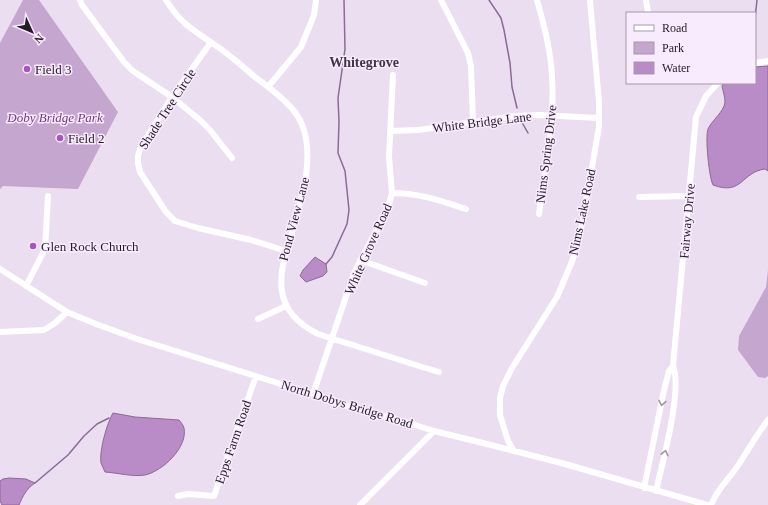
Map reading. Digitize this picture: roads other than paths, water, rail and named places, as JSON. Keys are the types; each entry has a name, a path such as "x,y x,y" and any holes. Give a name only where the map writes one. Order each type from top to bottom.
{"street":[{"path":"80,0 82,5 124,62 133,71 172,97 210,130 232,158"},
{"name":"Pond View Lane","path":"166,0 174,14 190,28 211,42 268,87 294,111 301,121 306,140 308,162 307,175 282,266 281,289 286,306 296,319 304,326 331,339 439,372"},
{"path":"268,87 301,47 314,15 316,0"},
{"path":"440,0 468,53 471,66 473,123"},
{"name":"Nims Spring Drive","path":"537,0 550,55 552,84 550,142 538,214"},
{"name":"Nims Lake Road","path":"514,451 508,441 500,415 500,398 503,386 512,368 557,297 573,259 582,224 599,127 598,85 590,0"},
{"path":"646,0 648,12"},
{"name":"Shade Tree Circle","path":"211,42 172,97 141,146 138,156 140,172 166,212 171,218 179,223 251,240 286,251"},
{"path":"756,63 768,62"},
{"name":"White Grove Road","path":"313,394 354,273 388,208 392,193 389,157 393,75"},
{"name":"Fairway Drive","path":"656,491 676,395 676,372 673,366 696,117 706,96 717,84"},
{"name":"White Bridge Lane","path":"390,131 419,130 515,116 540,114 599,118"},
{"path":"392,193 425,196 466,209"},
{"path":"26,286 45,249 48,196"},
{"path":"639,197 689,196"},
{"path":"360,260 425,282"},
{"name":"North Dobys Bridge Road","path":"0,268 67,312 137,339 313,394 330,401 434,431 566,465 656,491 685,502 707,505"},
{"path":"258,319 286,306"},
{"path":"0,332 44,330 55,323 67,312"},
{"name":"Fairway Drive","path":"644,488 664,390 669,371 673,366"},
{"name":"Epps Farm Road","path":"178,496 188,494 214,496 256,376"},
{"path":"711,505 719,490 738,464 755,436 768,420"},
{"path":"360,505 434,431"}],"water":[{"path":"768,66 768,171 765,169 757,171 736,186 730,188 723,188 713,185 709,166 707,133 708,129 724,106 725,100 722,86 723,84 756,84 756,67"},
{"path":"315,257 326,264 327,272 323,276 306,282 300,276 303,270"},
{"path":"113,413 135,417 179,420 184,428 182,443 173,457 152,473 135,476 105,472 101,463 101,452 106,430"},
{"path":"9,478 26,479 35,483 27,490 19,505 2,505 0,501 0,481"}],"waterway":[{"path":"326,264 332,257 347,224 349,210 345,171 338,153 338,98 345,49 344,0"},
{"path":"489,0 501,18 510,63 512,87 517,108"},
{"path":"756,12 757,0"},
{"path":"520,119 528,133"},
{"path":"35,483 68,455 84,436 97,424 109,418"}],"place":[{"name":"Field 3","path":"27,69"},
{"name":"Field 2","path":"60,138"},
{"name":"Glen Rock Church","path":"33,246"}],"district":[{"name":"Whitegrove","path":"364,62"}],"park label":[{"name":"Doby Bridge Park","path":"55,117"}]}
